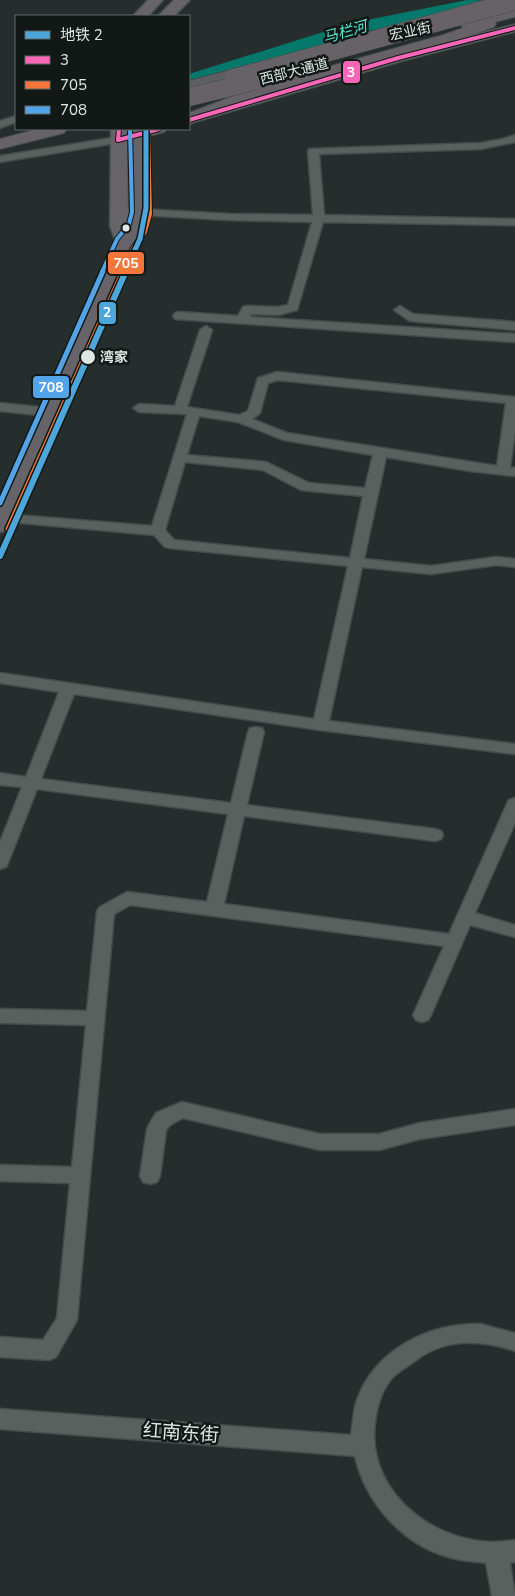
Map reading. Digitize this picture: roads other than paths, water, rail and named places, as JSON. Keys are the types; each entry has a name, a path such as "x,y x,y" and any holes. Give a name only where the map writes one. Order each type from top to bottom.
{"highway":[{"path":"240,74 515,2"},
{"name":"西部大通道","path":"190,101 515,10"},
{"name":"西部大通道","path":"190,101 515,17"},
{"path":"190,101 265,90 449,38 488,24"},
{"path":"0,138 33,130"},
{"path":"0,144 54,130"}],"main road":[{"path":"141,15 156,0"},
{"path":"166,15 183,0"},
{"name":"宏业街","path":"190,100 240,74 309,53 515,10"},
{"name":"宏业街","path":"190,101 398,58 515,28"},
{"path":"190,100 240,74"},
{"path":"1,521 125,243 137,228 141,213 140,131 119,133 119,226 125,243"}],"street":[{"path":"0,125 15,119"},
{"path":"0,159 119,133"},
{"path":"243,320 247,310 278,311 293,308 319,218 313,151 481,146 506,142 515,138"},
{"path":"120,212 515,222"},
{"path":"400,310 410,317 515,326"},
{"path":"179,316 515,338"},
{"path":"180,410 206,330"},
{"path":"139,408 194,411 241,419 284,436 509,471 513,400 277,376 262,381 254,413 241,419"},
{"path":"0,407 49,412"},
{"path":"158,531 194,411"},
{"path":"320,725 380,452"},
{"path":"180,458 266,466 306,487 371,493"},
{"path":"1,521 158,531 170,544 431,570 496,561 515,563"},
{"path":"0,678 320,725 515,749"},
{"path":"0,863 68,687"},
{"path":"214,910 256,732"},
{"path":"0,779 435,835"},
{"path":"422,1015 515,804"},
{"path":"0,1348 49,1350 67,1320 106,911 127,898 455,941"},
{"path":"465,918 515,931"},
{"path":"0,1016 96,1018"},
{"path":"150,1176 157,1129 164,1119 182,1110 320,1142 379,1142 420,1131 515,1117"},
{"path":"0,1173 80,1175"},
{"path":"504,1596 505,1551 471,1552 431,1540 397,1516 373,1483 362,1446 364,1411 377,1379 401,1354 431,1338 466,1332 503,1337 515,1342"},
{"name":"红南东街","path":"0,1419 362,1446"}],"waterway":[{"name":"马栏河","path":"190,81 359,27 458,7 506,0"}],"metro line":[{"name":"2","path":"0,556 140,239 146,208 146,130"}],"place":[{"name":"湾家","path":"88,357"}]}
